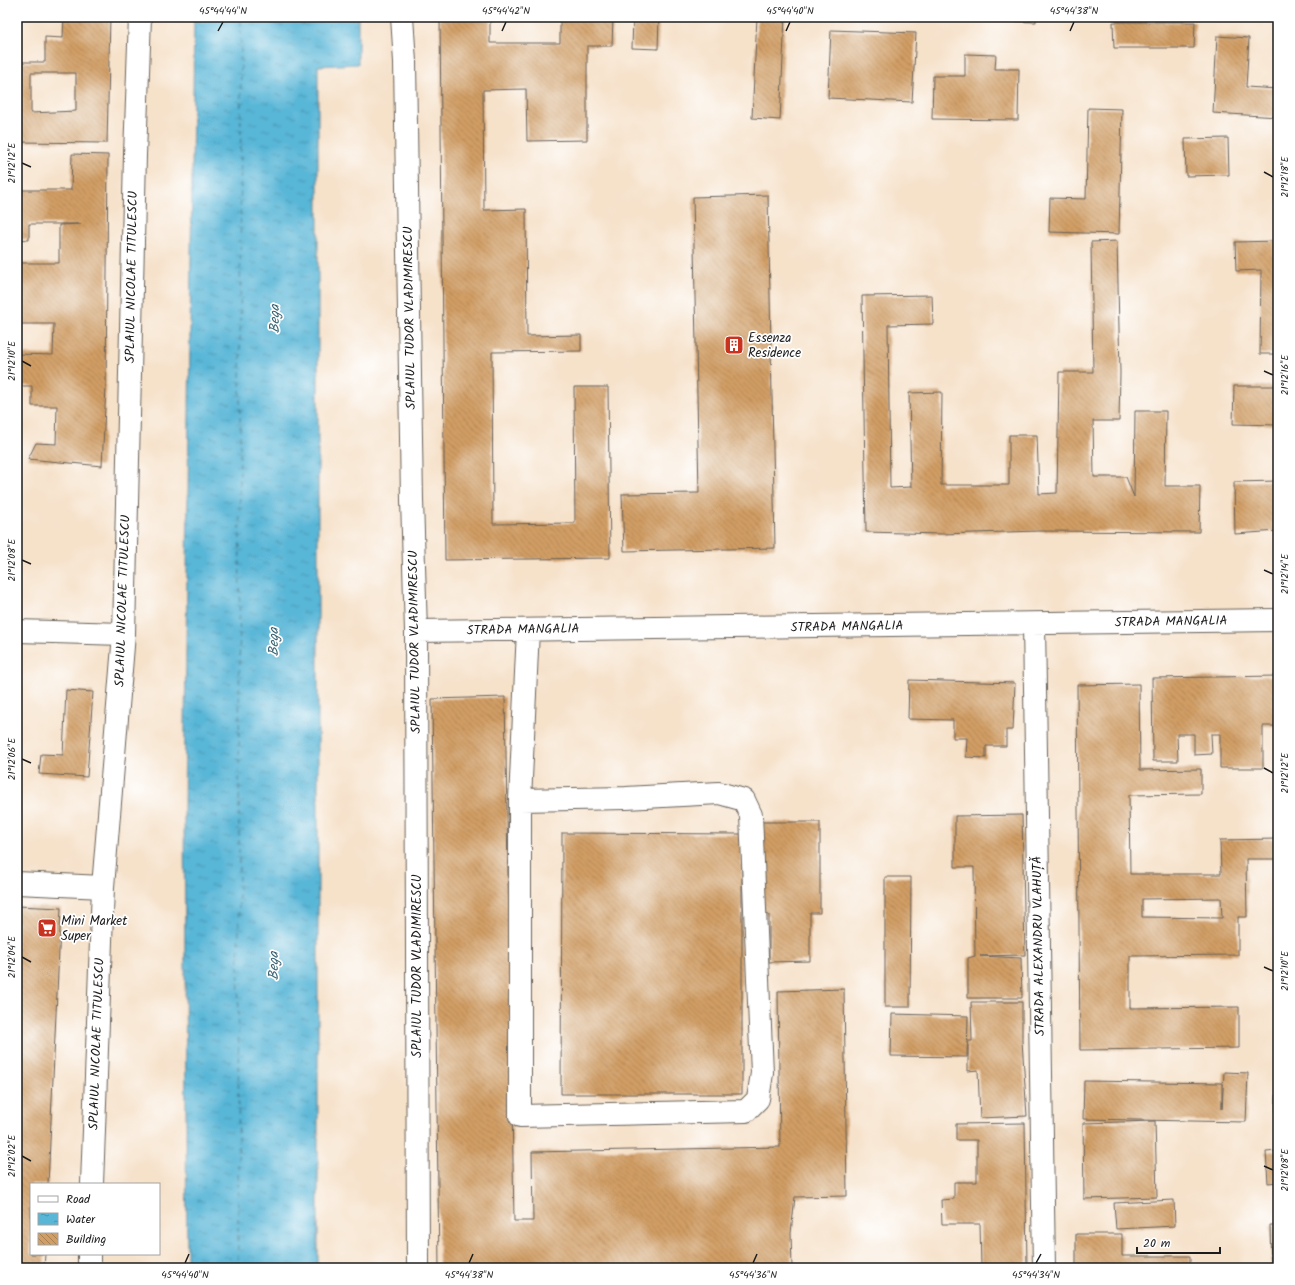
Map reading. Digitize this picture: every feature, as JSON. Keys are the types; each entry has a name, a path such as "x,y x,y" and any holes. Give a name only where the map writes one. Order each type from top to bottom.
{"street":[{"name":"SPLAIUL NICOLAE TITULESCU","path":"92,1183 103,887 124,634 135,155 140,17"},
{"name":"SPLAIUL TUDOR VLADIMIRESCU","path":"402,17 405,62 412,500 416,631 418,1268"},
{"name":"STRADA MANGALIA","path":"416,631 1278,620"},
{"name":"STRADA ALEXANDRU VLAHUȚĂ","path":"1034,624 1044,1268"},
{"path":"520,800 626,798 719,792 744,800 751,815 762,1073 758,1099 746,1110 520,1116 520,800 528,630"},
{"path":"17,631 124,634"},
{"path":"17,883 103,887"},
{"path":"89,1255 89,1268"}],"water":[{"name":"Bega","path":"194,17 358,17 358,64 318,66 318,1268 187,1268 184,808"}],"building":[{"path":"64,17 110,17 107,143 17,142 17,62 45,62 45,37 63,38","holes":["31,73 76,73 76,111 31,113"]},
{"path":"440,17 490,17 490,43 560,43 560,17 613,17 612,46 587,46 587,140 527,141 526,89 483,90 484,210 526,209 527,336 581,335 581,351 492,352 493,524 575,523 574,387 608,387 610,558 445,560"},
{"path":"633,17 659,17 658,49 632,48"},
{"path":"757,17 785,17 780,120 752,118"},
{"path":"941,17 962,17 961,20 941,20"},
{"path":"1007,17 1036,17 1036,22 1007,21"},
{"path":"1113,22 1195,22 1194,48 1114,48"},
{"path":"831,30 916,33 912,102 828,98"},
{"path":"1217,36 1249,38 1246,87 1278,89 1278,117 1213,113"},
{"path":"965,54 996,55 995,69 1019,69 1018,120 932,119 933,76 965,76"},
{"path":"1088,108 1122,109 1119,234 1049,232 1050,198 1086,199"},
{"path":"1228,138 1229,175 1186,176 1185,139"},
{"path":"72,154 108,155 106,387 102,466 28,459 36,443 56,444 57,406 32,406 32,386 17,386 17,354 53,355 54,324 17,324 17,263 59,263 59,225 81,224 29,224 29,240 17,239 17,190 71,190"},
{"name":"Essenza Residence","path":"768,195 775,548 624,551 622,494 699,493 693,197"},
{"path":"1117,241 1120,373 1119,421 1093,421 1094,477 1126,477 1134,497 1135,411 1166,411 1165,486 1200,486 1199,532 1039,531 941,534 866,532 862,296 932,295 933,324 888,325 890,488 911,487 909,393 942,392 941,485 1009,485 1009,435 1037,435 1039,494 1057,493 1059,372 1093,372 1091,242"},
{"path":"1278,241 1278,354 1260,354 1261,270 1236,271 1235,242"},
{"path":"1234,386 1278,386 1278,425 1233,424"},
{"path":"1278,481 1278,531 1235,534 1234,482"},
{"path":"1278,676 1278,726 1263,726 1263,768 1220,768 1220,734 1211,734 1212,754 1194,755 1194,734 1177,734 1178,761 1153,761 1152,678"},
{"path":"909,680 1015,683 1013,730 1006,730 1006,746 986,746 986,758 966,757 967,738 953,738 953,720 908,719"},
{"path":"1139,684 1140,770 1201,769 1201,794 1129,795 1130,874 1221,874 1220,840 1278,839 1278,859 1246,859 1247,917 1238,917 1238,955 1130,956 1130,1008 1239,1007 1239,1048 1080,1050 1077,685","holes":["1221,898 1222,918 1142,917 1142,899"]},
{"path":"66,690 93,692 87,777 39,774 41,754 63,755"},
{"path":"505,697 514,1221 533,1221 532,1152 780,1147 778,991 844,989 847,1196 795,1197 791,1233 792,1268 439,1268 432,699"},
{"path":"1022,815 1025,955 980,956 1021,958 1022,998 968,998 968,958 975,956 974,867 955,867 955,816"},
{"path":"762,822 820,822 820,913 810,913 810,961 769,962 769,915 761,913"},
{"path":"562,833 742,834 742,1094 561,1094"},
{"path":"885,877 911,877 910,1007 885,1007"},
{"path":"17,906 61,908 48,1183 30,1183 30,1255 45,1255 44,1268 17,1268"},
{"path":"971,1002 1022,1002 1022,1041 1027,1116 980,1118 978,1070 968,1071 968,1041 972,1041"},
{"path":"892,1014 968,1016 967,1057 891,1056"},
{"path":"1224,1072 1248,1073 1246,1122 1083,1119 1084,1081 1222,1083 1222,1109"},
{"path":"1277,1075 1278,1127 1275,1127"},
{"path":"1155,1121 1157,1197 1084,1199 1083,1123"},
{"path":"1025,1123 1027,1268 945,1268 945,1266 981,1266 980,1224 942,1224 941,1200 954,1199 954,1182 977,1182 977,1140 956,1140 956,1124"},
{"path":"1278,1151 1278,1182 1268,1183 1266,1152"},
{"path":"1174,1200 1175,1226 1116,1229 1114,1203"},
{"path":"1270,1225 1278,1225 1278,1268 1271,1268"},
{"path":"1076,1234 1122,1234 1122,1256 1190,1256 1190,1268 1076,1268"}],"ferry route":[{"path":"238,1268 241,17"}],"place":[{"name":"Essenza Residence","path":"734,345"},
{"name":"Mini Market Super","path":"47,928"}]}
